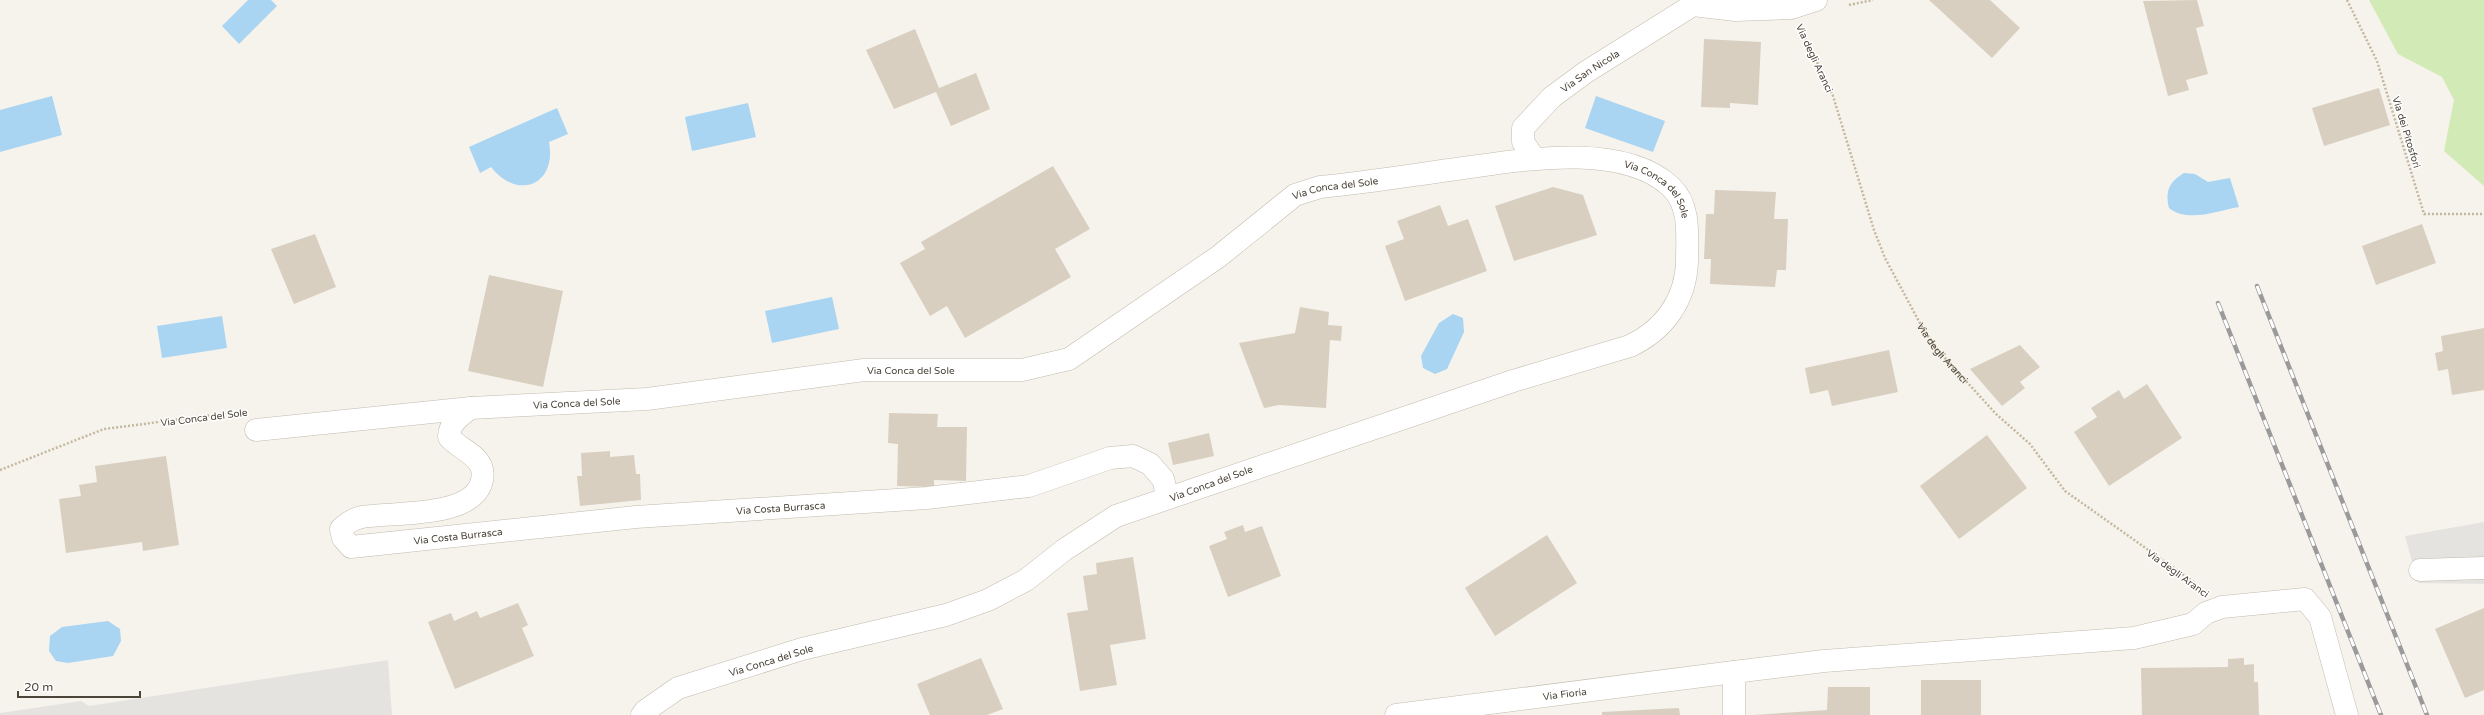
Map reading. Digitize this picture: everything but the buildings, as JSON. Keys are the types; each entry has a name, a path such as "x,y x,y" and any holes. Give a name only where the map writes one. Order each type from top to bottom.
{"street":[{"name":"Via San Nicola","path":"1534,158 1523,142 1523,128 1552,97 1586,72 1690,2 1735,10 1791,8 1816,0"},
{"name":"Via Conca del Sole","path":"256,430 471,408 647,399 864,370 1022,370 1069,359 1218,257 1295,195 1320,187 1534,158 1594,158 1630,165 1659,178 1672,188 1684,207 1687,224 1686,270 1672,310 1661,327 1646,338 1630,346 1513,381 1116,516 1064,550 1026,580 988,600 946,615 802,649 678,688 645,711 642,715"},
{"name":"Via Costa Burrasca","path":"471,408 458,418 449,432 449,437 481,466 483,478 478,493 464,502 425,512 362,517 349,521 341,529 343,538 352,547 636,516 934,497 1029,486 1110,458 1133,456 1150,464 1163,479 1168,498"},
{"path":"2420,570 2484,568"},
{"name":"Via degli Aranci","path":"1734,672 1807,663 2134,638 2193,624 2206,613 2222,607 2305,599 2320,618 2347,715"},
{"path":"1734,672 1734,715"},
{"name":"Via Fioria","path":"1396,715 1734,672"}],"path":[{"name":"Via dei Pitosfori","path":"2347,0 2378,62 2424,214 2484,214"},
{"name":"Via degli Aranci","path":"1791,8 1833,96 1874,230 1885,258 1918,320 1936,348 1996,414 2030,444 2065,492 2196,584 2222,607"},
{"name":"Via Conca del Sole","path":"0,470 104,430 252,410 256,430"}],"green space":[{"path":"2369,0 2484,0 2484,186 2444,151 2454,100 2442,77 2398,54"}],"shaded area":[{"path":"2484,522 2484,584 2418,583 2405,536"},
{"path":"388,660 392,715 0,715 0,713 81,701 89,706"}],"water":[{"path":"248,0 271,0 277,6 239,44 222,26"},
{"path":"52,96 62,135 0,152 0,110"},
{"path":"1596,96 1665,121 1653,152 1585,128"},
{"path":"748,103 756,137 692,151 685,117"},
{"path":"557,108 568,134 549,142 550,157 547,169 541,178 533,183 523,185 513,183 502,177 491,167 480,173 469,147"},
{"path":"2184,173 2195,174 2208,182 2230,178 2239,207 2203,215 2185,215 2169,208 2169,188 2179,176"},
{"path":"832,297 839,329 772,343 765,311"},
{"path":"1453,314 1463,318 1464,332 1447,369 1435,374 1423,368 1421,356 1439,323"},
{"path":"222,316 227,348 162,358 157,326"},
{"path":"108,621 120,629 121,641 113,656 68,663 56,661 49,651 50,636 62,627"}],"railway":[{"path":"2257,286 2427,715"},
{"path":"2218,303 2381,715"}]}
